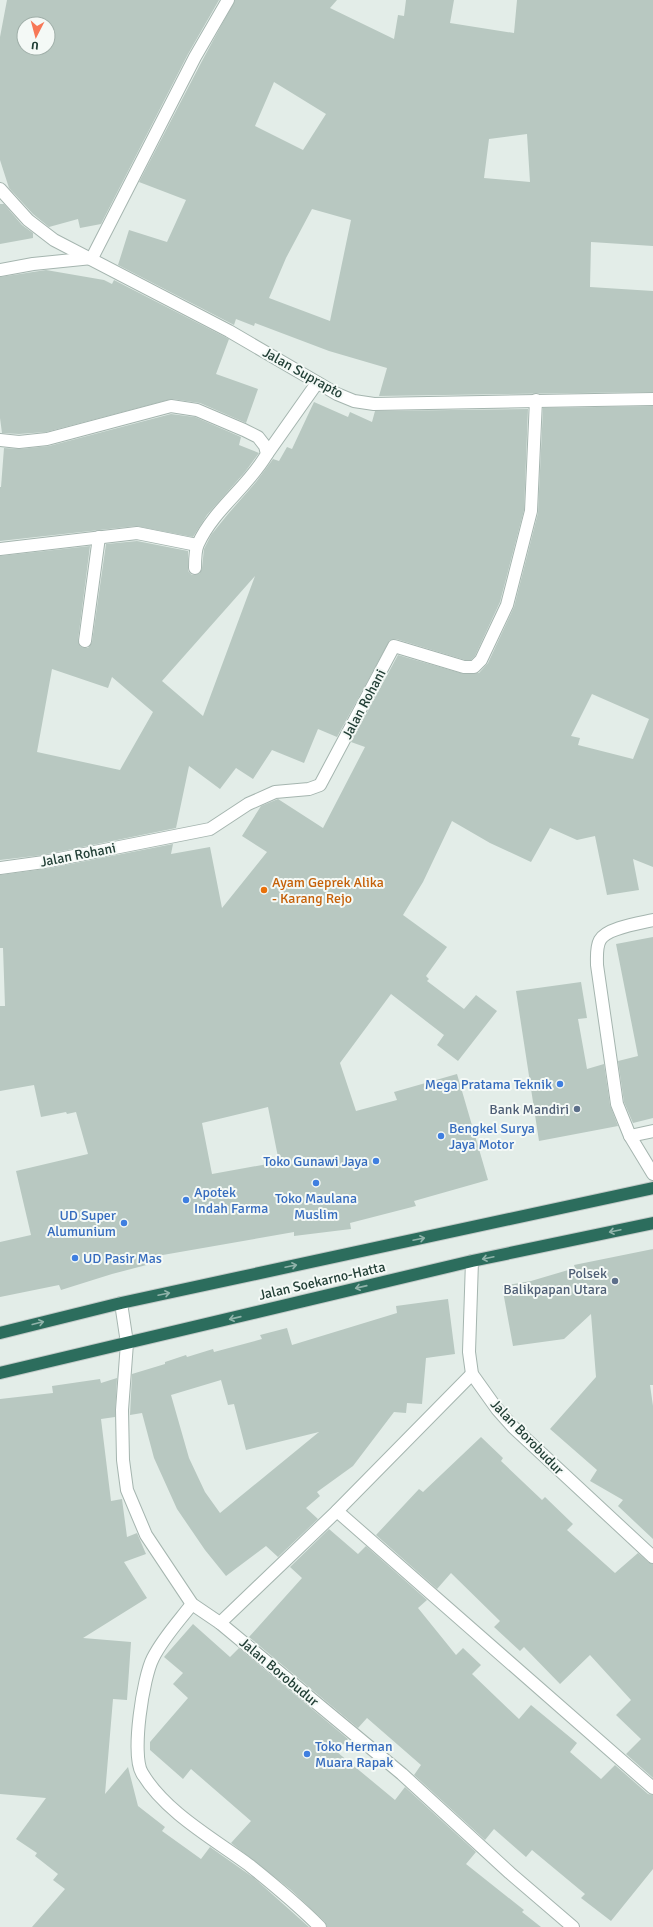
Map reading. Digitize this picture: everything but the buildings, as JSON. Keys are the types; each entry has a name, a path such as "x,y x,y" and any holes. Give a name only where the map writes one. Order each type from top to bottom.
{"highway":[{"name":"Jalan Soekarno-Hatta","path":"0,1333 121,1303 653,1188"},
{"name":"Jalan Soekarno-Hatta","path":"0,1373 472,1261 653,1223"}],"street":[{"path":"0,270 33,264 92,258 195,57 228,0"},
{"name":"Jalan Suprapto","path":"0,189 28,220 54,240 92,258 229,331 336,394 354,401 374,404 450,404 536,400 653,399"},
{"path":"195,568 197,545 224,504 240,490 317,383"},
{"name":"Jalan Rohani","path":"0,868 44,862 210,829 248,804 275,792 308,789 320,785 394,646 464,667 474,667 480,660 507,605 531,511 536,400"},
{"path":"0,440 19,442 47,439 171,406 197,410 258,437 265,446 267,454"},
{"path":"0,549 137,533 197,545"},
{"path":"85,641 99,537"},
{"path":"653,920 617,929 606,934 600,939 597,951 597,965 617,1104 630,1136 653,1174"},
{"path":"630,1136 653,1131"},
{"name":"Jalan Borobudur","path":"472,1261 469,1352 472,1374 497,1410 513,1427 653,1557"},
{"name":"Jalan Borobudur","path":"121,1303 127,1343 122,1410 123,1460 127,1490 146,1535 192,1604 220,1623 402,1774 510,1873 573,1927"},
{"path":"220,1623 337,1511 472,1374"},
{"path":"337,1511 653,1788"},
{"path":"192,1604 160,1646 152,1659 147,1674 138,1739 137,1759 141,1772 161,1797 188,1821 249,1865 299,1906 320,1927"}],"place":[{"name":"Ayam Geprek Alika - Karang Rejo","path":"264,890"},
{"name":"Mega Pratama Teknik","path":"560,1084"},
{"name":"Bank Mandiri","path":"577,1109"},
{"name":"Bengkel Surya Jaya Motor","path":"441,1136"},
{"name":"Toko Gunawi Jaya","path":"376,1161"},
{"name":"Toko Maulana Muslim","path":"316,1183"},
{"name":"Apotek Indah Farma","path":"186,1200"},
{"name":"UD Super Alumunium","path":"124,1223"},
{"name":"UD Pasir Mas","path":"75,1258"},
{"name":"Polsek Balikpapan Utara","path":"615,1281"},
{"name":"Toko Herman Muara Rapak","path":"307,1754"}]}
